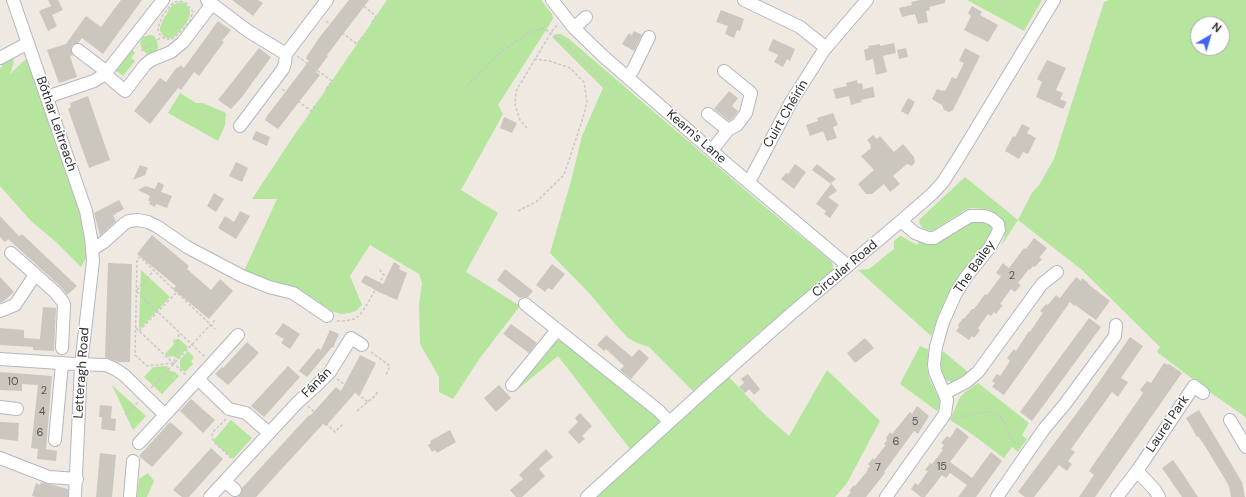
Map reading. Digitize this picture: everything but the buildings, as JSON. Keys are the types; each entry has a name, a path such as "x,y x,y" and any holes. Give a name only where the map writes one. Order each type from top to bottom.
{"street":[{"name":"Bóthar Leitreach","path":"13,0 86,211 90,226 92,249"},
{"path":"46,98 94,81 106,74 163,0"},
{"path":"240,126 283,68 288,52 327,0"},
{"name":"Kearn's Lane","path":"552,0 574,28 627,77 848,266"},
{"path":"744,0 800,27 826,48"},
{"name":"Cuirt Chéirín","path":"749,182 791,102 826,48 867,0"},
{"name":"Circular Road","path":"587,497 792,313 932,194 951,171 1054,0"},
{"path":"78,50 125,90 145,65 178,47 209,2 248,31 288,52"},
{"path":"574,28 586,17"},
{"path":"627,77 633,70 649,37"},
{"path":"0,58 28,43"},
{"path":"712,150 728,130 737,125 746,113 751,93 724,71"},
{"path":"708,114 728,130"},
{"name":"The Bailey","path":"901,221 915,233 928,238 934,238 970,216 985,216 998,224 999,230 996,238 966,277 956,293 943,322 936,347 934,365 935,372 947,400 945,414"},
{"path":"92,249 104,242 129,221 138,220 148,222 192,250 242,276 269,287 293,293 327,316"},
{"name":"Letteragh Road","path":"75,497 81,365 91,276 92,249"},
{"path":"11,253 58,296 64,305 62,348"},
{"path":"944,393 966,382 978,372 1042,284 1057,272"},
{"path":"0,311 15,305 35,275"},
{"path":"525,304 659,411 669,422"},
{"path":"997,497 1044,429 1065,404 1115,336 1116,325"},
{"path":"512,385 557,330"},
{"path":"139,443 238,335"},
{"name":"Fánán","path":"210,497 300,400 329,373 351,338 362,345"},
{"path":"0,359 62,364 106,365 115,369 165,415"},
{"path":"55,440 62,364"},
{"path":"196,381 229,409 246,413 269,433"},
{"name":"Laurel Park","path":"1117,497 1198,390"},
{"path":"0,407 17,409"},
{"path":"886,497 945,414"},
{"path":"1237,425 1246,447"},
{"path":"0,458 49,477 77,479"},
{"path":"130,497 133,461"},
{"path":"1137,471 1160,497"},
{"path":"225,481 235,490"}],"path":[{"path":"356,0 376,16 371,24"},
{"path":"180,1 186,3 193,12 186,26 172,39 165,39 159,32 159,26 168,8 175,2 180,1"},
{"path":"317,14 357,44 362,37"},
{"path":"527,128 520,120 515,105 516,91 551,33 564,17"},
{"path":"467,86 500,53 526,34 543,28 564,42 611,89"},
{"path":"152,60 141,51 162,37"},
{"path":"288,52 332,81 326,89"},
{"path":"518,211 536,202 564,174 583,118 587,101 584,82 570,68 550,61 535,59"},
{"path":"273,82 311,111 317,103"},
{"path":"174,363 147,366 135,355 137,260 140,257 216,329"},
{"path":"327,316 335,320 344,321 354,319 360,315 374,294 384,275 378,268"},
{"path":"137,292 154,270"},
{"path":"137,292 179,334 212,364"},
{"path":"139,330 176,292"},
{"path":"125,415 216,319"},
{"path":"136,328 196,381"},
{"path":"174,363 179,334"},
{"path":"362,345 390,366 386,375"},
{"path":"329,373 368,402"},
{"path":"357,411 376,395 378,390"},
{"path":"300,400 335,432 344,423"},
{"path":"229,409 229,415 212,433 212,438 215,443 239,465"},
{"path":"945,414 953,418 985,412 994,413 1001,417 1005,423 1011,439 1030,450"}],"green space":[{"path":"387,0 541,0 552,14 553,19 498,105 503,114 461,190 498,213 466,272 520,306 480,358 453,399 439,392 439,377 420,344 419,304 422,283 419,274 370,245 350,276 362,305 356,311 341,314 324,309 244,271 277,199 252,199"},
{"path":"967,0 1042,0 1024,31"},
{"path":"1109,0 1246,0 1246,419 1157,352 1160,347 1082,270 1018,220 1032,193 1039,185 1054,159 1104,2"},
{"path":"180,2 185,3 190,10 190,15 186,24 172,38 164,37 160,31 160,27 164,18 172,5"},
{"path":"556,34 561,34 569,39 759,202 831,261 833,265 832,272 755,336 693,391 649,347 628,338 590,294 550,253 571,181 582,136 603,88 552,37"},
{"path":"150,35 154,36 158,46 157,50 149,55 142,50 140,42 143,37"},
{"path":"131,49 135,53 131,58 135,61 123,76 115,70"},
{"path":"12,55 14,62 10,74 26,59 41,94 81,210 88,255 81,267 56,242 31,221 0,186 0,68 2,67 2,62"},
{"path":"180,93 196,103 203,103 226,113 225,125 218,141 168,113"},
{"path":"965,177 1018,220 1001,246 1005,235 1005,223 999,215 987,209 971,208 965,210 932,231 924,229 921,226 919,222 920,219"},
{"path":"971,221 985,221 993,226 993,233 943,308 941,308 931,336 858,270 869,269 894,249 894,241 900,236 917,245 919,241 925,244 931,244 938,242"},
{"path":"141,270 170,297 140,329 139,326"},
{"path":"179,339 188,347 178,359 174,356 169,357 165,354 174,344 173,340"},
{"path":"559,340 564,341 660,419 660,423 630,449 558,356 517,390 524,378 555,342"},
{"path":"920,346 929,350 927,368 929,378 939,399 940,406 937,411 900,384"},
{"path":"188,351 193,356 191,361 193,364 185,372 180,368 180,360"},
{"path":"940,352 944,352 968,372 966,375 954,382 944,379 939,369"},
{"path":"167,366 170,371 175,372 179,376 162,394 144,377 153,367"},
{"path":"827,370 880,421 847,483 835,497 596,497 728,376 764,414 789,436"},
{"path":"978,383 1029,423 1022,435 1027,439 1018,452 1012,447 1004,458 950,420 960,397"},
{"path":"112,385 146,416 133,430"},
{"path":"231,420 252,438 233,459 213,441"},
{"path":"148,473 154,481 147,497 137,497 139,479"}]}
